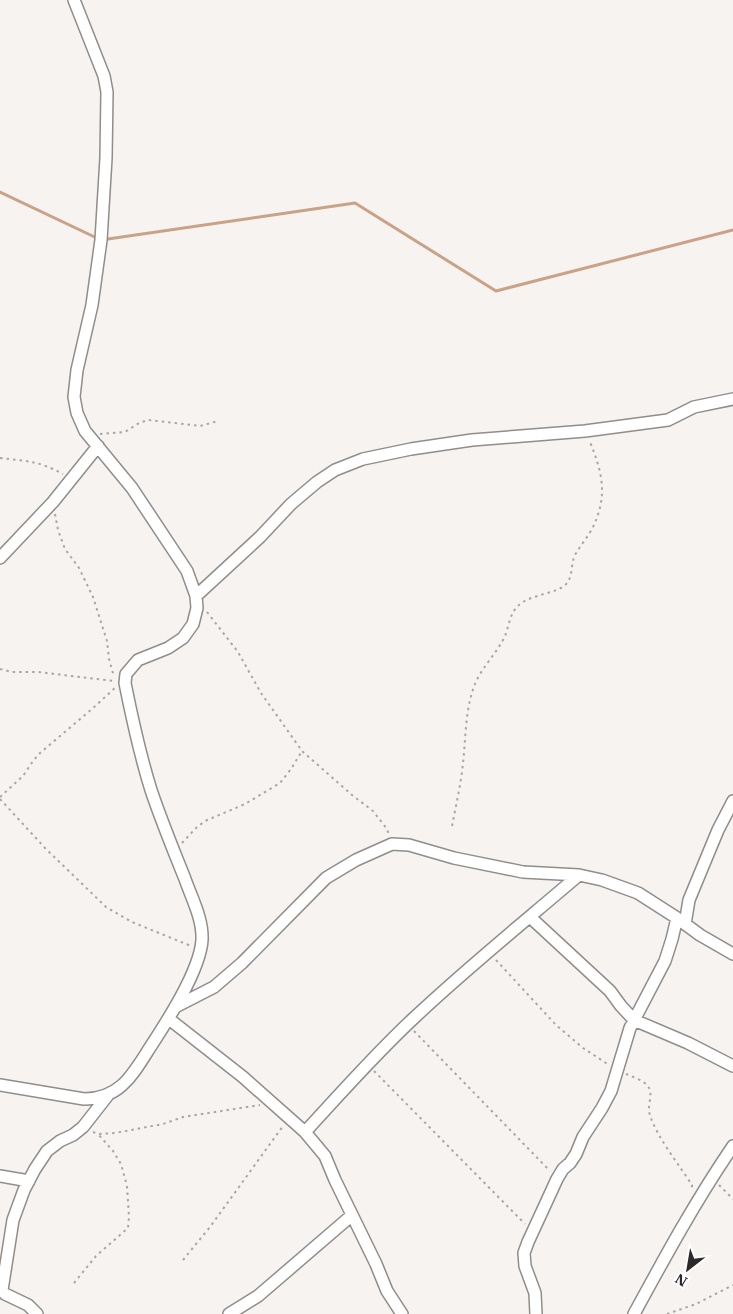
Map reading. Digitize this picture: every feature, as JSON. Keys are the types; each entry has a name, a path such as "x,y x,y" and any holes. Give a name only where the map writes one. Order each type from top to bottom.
{"street":[{"path":"0,1084 71,1098 97,1099 120,1088 132,1076 169,1019 195,969 202,941 200,918 151,789 125,683 126,674 138,660 168,648 183,638 193,624 197,608 196,598 187,571 132,488 88,434 76,413 74,397 77,370 92,305 101,240 106,158 107,92 104,76 74,0"},
{"path":"196,598 260,537 291,504 317,482 335,470 363,459 411,449 472,440 585,431 668,420 694,407 733,399"},
{"path":"0,558 53,502 98,446"},
{"path":"536,1314 535,1293 525,1266 524,1254 532,1232 557,1179 563,1169 570,1164 583,1137 611,1091 630,1028 665,961 672,939 718,830 733,801"},
{"path":"175,1007 214,987 242,963 326,878 356,860 392,844 409,845 454,858 523,872 579,875 602,880 638,893 707,940 733,954"},
{"path":"305,1132 367,1064 407,1024 579,875"},
{"path":"530,917 610,991 634,1020 688,1043 733,1066"},
{"path":"169,1019 207,1047 272,1103 305,1132 325,1156 387,1291 402,1314"},
{"path":"37,1314 28,1305 5,1294 2,1290 10,1247 11,1229 28,1181 48,1151 60,1140 73,1135 83,1127 108,1095"},
{"path":"634,1314 674,1240 733,1146"},
{"path":"0,1176 28,1181"},
{"path":"229,1314 258,1296 352,1216"}],"path":[{"path":"88,434 121,433 148,420 200,426 218,421"},
{"path":"452,826 462,775 468,711 476,682 504,638 518,605 537,595 558,590 566,584 571,576 576,553 583,544 598,514 603,499 603,482 597,458 585,431"},
{"path":"0,458 48,465 72,479"},
{"path":"0,669 12,672 38,672 116,682 112,671 107,641 93,597 79,568 65,549 58,530 53,502"},
{"path":"196,598 238,652 261,693 302,752 373,811 387,829 392,844"},
{"path":"127,691 119,684 40,753 24,776 0,798 45,848 106,908 132,922 200,950"},
{"path":"174,852 205,821 245,804 280,783 302,752"},
{"path":"489,952 556,1024 583,1048 618,1071 637,1078 646,1085 650,1091 650,1116 655,1128 692,1185 692,1190"},
{"path":"407,1024 557,1179"},
{"path":"367,1064 532,1232"},
{"path":"98,1134 115,1133 157,1125 183,1116 272,1103"},
{"path":"183,1260 210,1228 288,1118"},
{"path":"74,1284 96,1256 128,1228 126,1186 121,1164 113,1151 98,1134 83,1127"},
{"path":"712,1178 733,1199"},
{"path":"667,1314 696,1304 733,1285"}],"waterway":[{"path":"0,192 101,240 355,203 496,291 733,230"}]}
